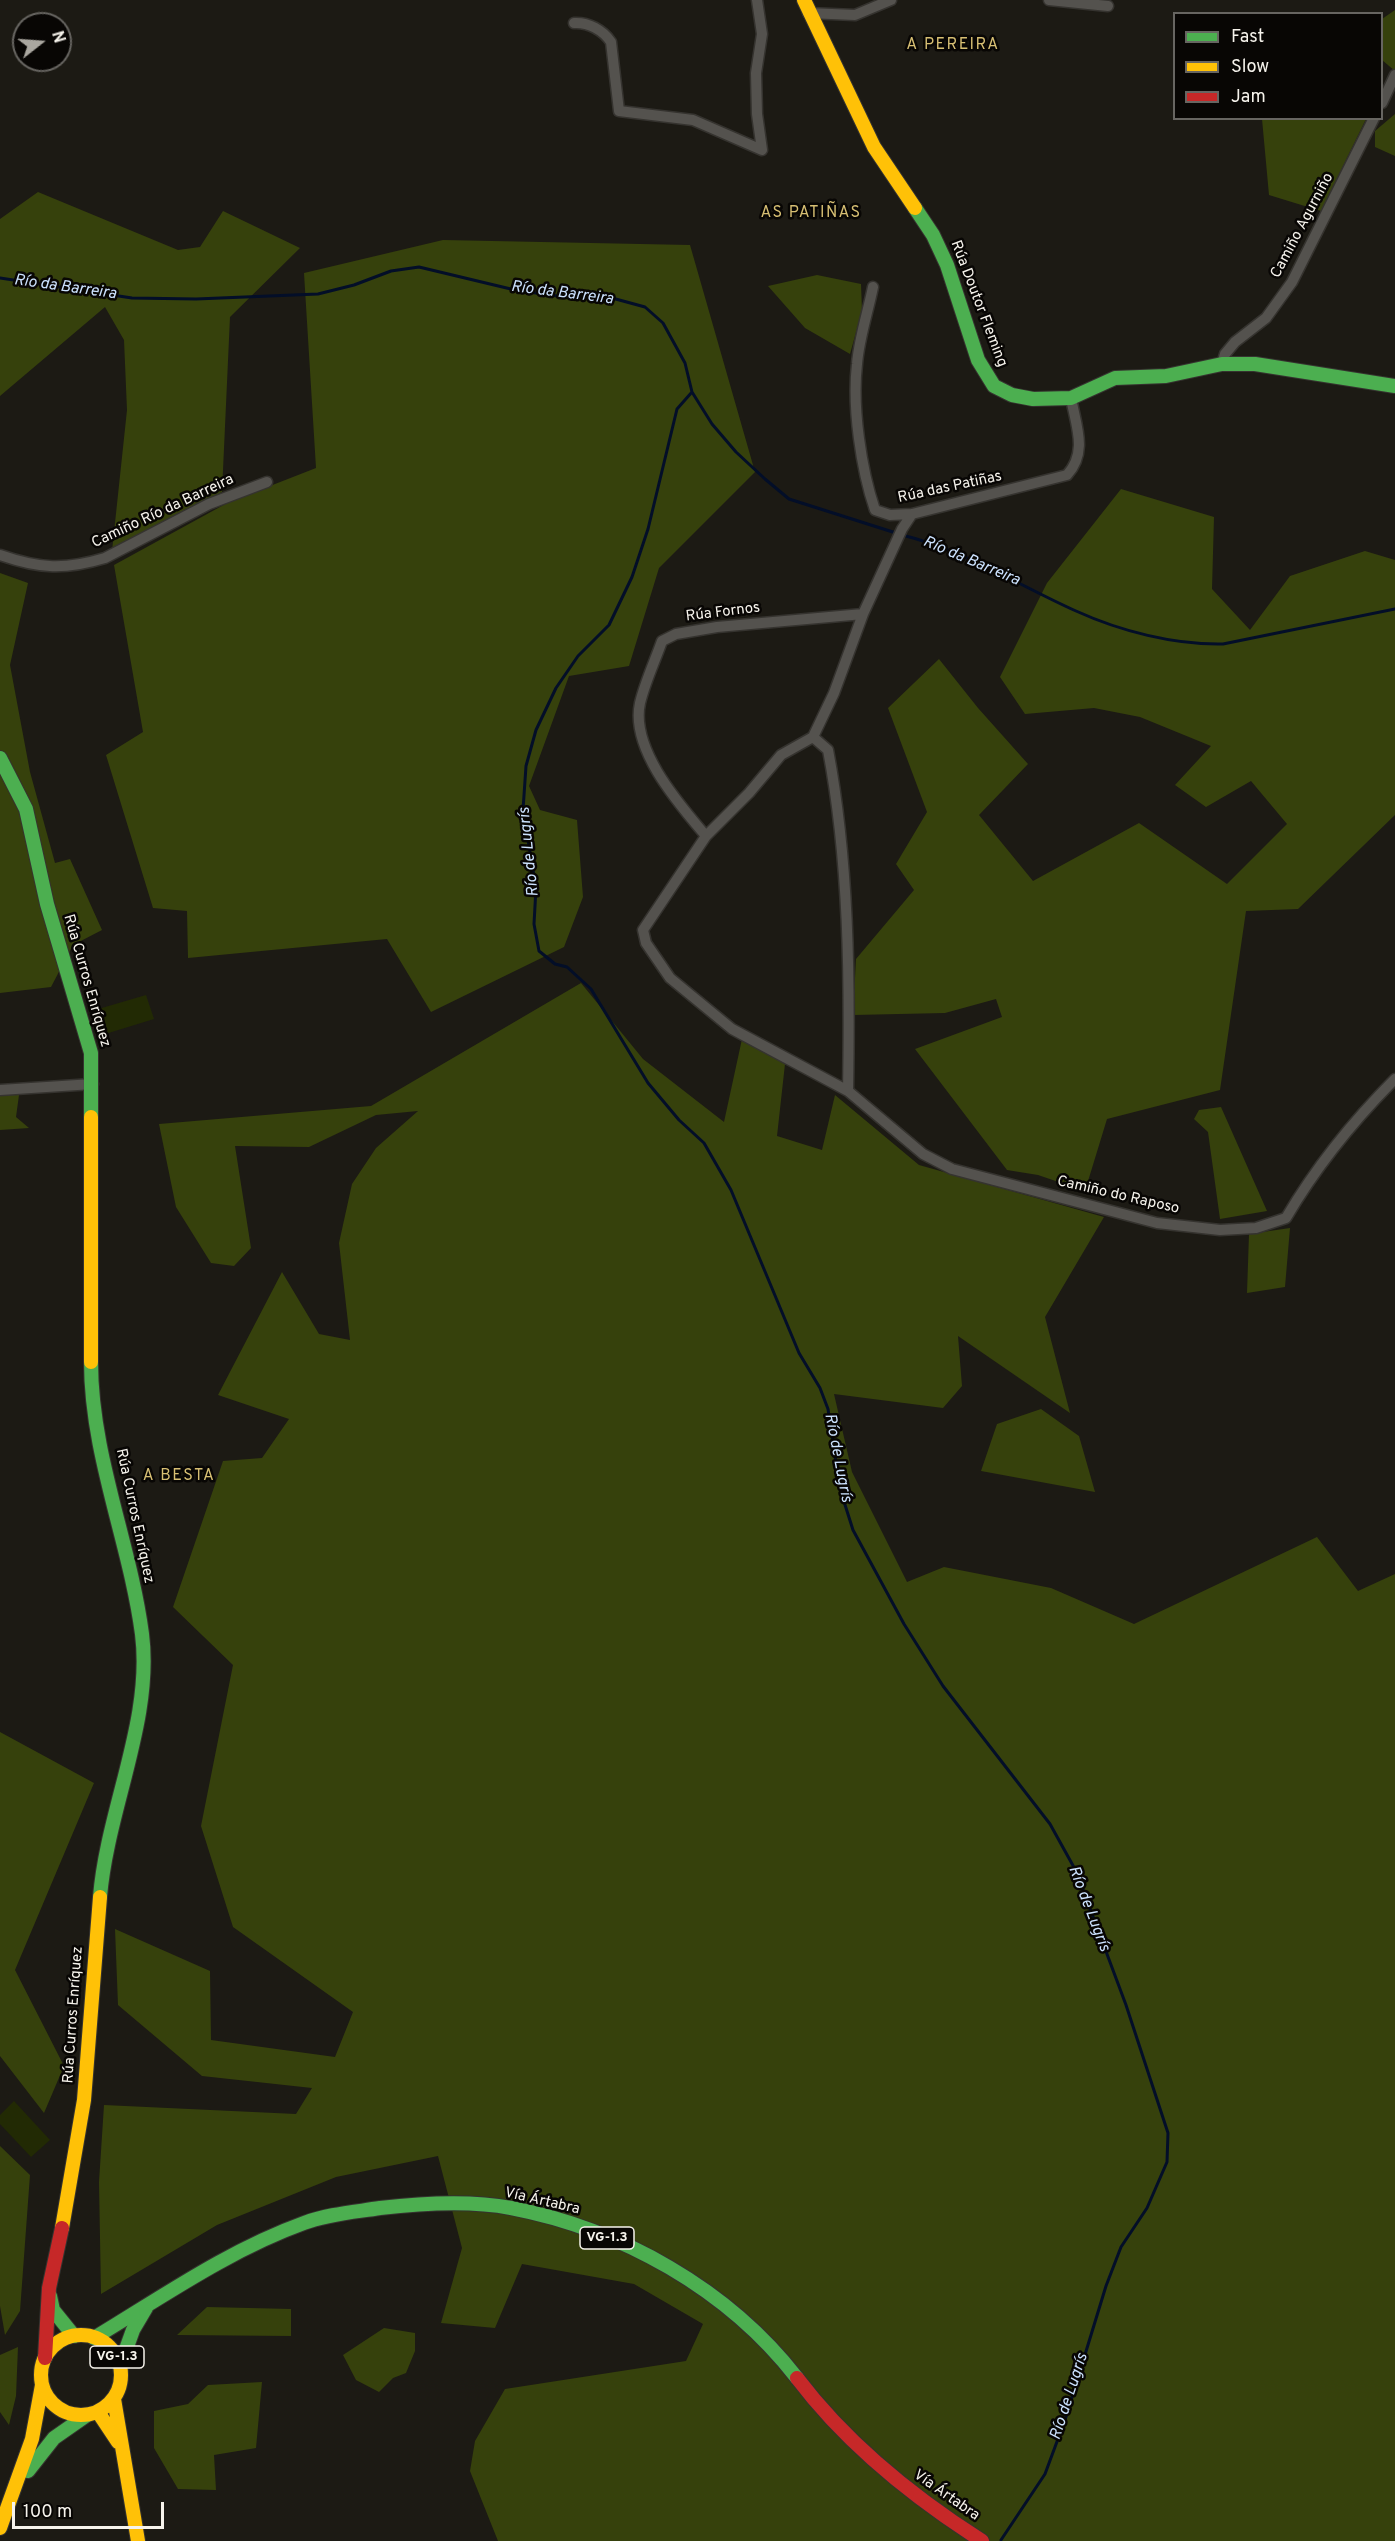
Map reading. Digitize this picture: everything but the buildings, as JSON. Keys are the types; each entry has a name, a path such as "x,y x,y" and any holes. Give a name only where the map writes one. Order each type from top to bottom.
{"main road":[{"name":"Rúa Doutor Fleming","path":"806,7 874,147 933,234 947,265 984,374 994,386 1012,395 1033,399 1071,398 1115,378 1166,376 1222,364 1255,364 1395,386"},
{"name":"Rúa Curros Enríquez","path":"0,758 16,784 26,809 47,904 85,1024 91,1053 93,1084 91,1384 95,1416 142,1635 142,1698 112,1820 102,1875 84,2100 75,2163 49,2288 45,2358"},
{"name":"Vía Ártabra","path":"94,2338 252,2245 306,2222 373,2208 430,2204 510,2208 583,2229 648,2255 708,2292 766,2340 811,2397 862,2449 906,2489 982,2541"},
{"name":"Rúa Curros Enríquez","path":"49,2288 53,2310 74,2336"},
{"name":"VG-1.3","path":"120,2366 133,2330 147,2305"},
{"name":"VG-1.3","path":"45,2358 52,2348 74,2336 94,2338 111,2349 120,2366 121,2378 114,2398"},
{"path":"0,2528 38,2418 45,2358"},
{"path":"42,2383 51,2401 58,2408 67,2413 93,2413"},
{"path":"11,2496 43,2449 70,2423 93,2413 114,2398 138,2541"},
{"path":"93,2413 123,2450"}],"street":[{"path":"574,23 583,22 611,42 619,111 693,120 762,150 757,114 756,73 762,34 757,0"},
{"path":"806,7 855,15 891,0"},
{"path":"1049,0 1108,6"},
{"path":"1383,101 1395,75"},
{"name":"Camiño Agurniño","path":"1222,364 1225,354 1235,342 1266,318 1292,282 1373,120"},
{"name":"Rúa das Patiñas","path":"873,287 857,363 855,395 868,491 875,510 890,515 912,514 1067,475 1077,464 1080,446 1071,398"},
{"name":"Camiño Río da Barreira","path":"0,555 44,568 88,563 105,558 209,504 267,482"},
{"path":"813,737 828,750 838,827 848,968 848,1091 732,1029 670,978 646,943 643,930 706,836 781,755 813,737 834,693 863,614 902,529 912,514"},
{"name":"Rúa Fornos","path":"706,836 675,799 650,757 641,727 640,704 662,641 676,634 717,627 863,614"},
{"name":"Camiño do Raposo","path":"848,1091 924,1154 952,1168 1157,1223 1220,1230 1256,1228 1286,1218 1298,1197 1348,1128 1395,1078"},
{"path":"0,1090 93,1084"}],"green space":[{"path":"1395,10 1395,71 1383,61 1383,18"},
{"path":"1395,114 1395,156 1375,147 1375,131"},
{"path":"1262,120 1366,120 1321,211 1269,195"},
{"path":"38,192 178,250 200,247 223,211 300,248 230,317 222,492 112,551 127,410 124,340 105,307 0,396 0,219"},
{"path":"443,240 690,245 755,472 659,568 629,666 569,676 529,786 540,810 577,820 583,897 564,947 431,1012 387,939 188,958 187,911 153,908 106,755 143,732 114,565 229,502 316,468 304,273"},
{"path":"817,275 861,284 862,311 850,354 805,328 768,286"},
{"path":"1121,489 1214,517 1212,589 1250,630 1290,576 1365,551 1395,560 1395,815 1298,909 1246,911 1220,1090 1107,1119 1085,1191 1038,1175 1007,1170 915,1049 1002,1017 996,999 945,1013 853,1015 856,959 914,890 896,864 927,812 888,708 939,659 978,708 1028,764 979,815 1033,881 1139,823 1227,884 1287,824 1251,781 1206,807 1175,785 1211,746 1140,717 1094,708 1025,714 1000,677 1047,583"},
{"path":"0,573 28,583 10,665 30,772 55,863 70,859 102,930 73,945 51,987 0,993"},
{"path":"581,983 643,1059 724,1122 742,1039 785,1064 777,1136 822,1150 835,1095 919,1165 1104,1217 1045,1317 1070,1413 958,1336 962,1386 943,1408 834,1394 852,1472 907,1582 944,1567 1051,1588 1134,1624 1317,1537 1358,1591 1395,1574 1395,2541 498,2541 470,2471 475,2441 505,2389 686,2361 703,2324 634,2284 522,2264 495,2328 441,2323 462,2248 438,2156 336,2177 217,2225 101,2294 99,2182 104,2105 296,2114 312,2088 202,2076 118,2005 115,1929 210,1971 211,2040 335,2057 353,2012 233,1927 201,1826 233,1665 173,1607 223,1461 262,1458 289,1419 218,1395 282,1272 319,1334 350,1340 339,1243 352,1184 376,1148 418,1111 376,1115 309,1147 235,1146 251,1248 234,1266 211,1263 176,1207 159,1124 371,1106"},
{"path":"146,995 154,1019 102,1035 95,1010"},
{"path":"0,1095 19,1095 16,1117 29,1128 0,1130"},
{"path":"1221,1107 1267,1211 1220,1219 1208,1132 1194,1119 1199,1110"},
{"path":"1290,1228 1285,1287 1247,1293 1249,1234"},
{"path":"1041,1409 1079,1436 1095,1492 981,1471 997,1424"},
{"path":"0,1732 94,1783 15,1970 64,2066 44,2113 0,2056"},
{"path":"14,2101 50,2140 31,2157 0,2124 0,2115"},
{"path":"0,2146 30,2175 20,2311 5,2335 0,2306"},
{"path":"207,2307 291,2309 291,2336 177,2335"},
{"path":"384,2328 415,2333 415,2351 406,2373 393,2378 379,2392 356,2380 343,2355"},
{"path":"18,2347 16,2396 9,2425 0,2412 0,2355"},
{"path":"262,2382 256,2448 214,2455 216,2490 178,2489 154,2448 154,2411 188,2404 208,2385"}],"waterway":[{"name":"Río da Barreira","path":"0,278 132,298 196,299 318,294 354,285 391,271 419,267 515,290 564,297 612,298 645,307 663,323 685,363 692,392 712,424 736,452 765,479 789,499 896,533"},
{"name":"Río de Lugrís","path":"692,392 677,409 648,529 632,577 609,625 578,656 556,688 536,730 526,766 523,810 536,888 534,924 539,951 555,964 567,967 591,989 648,1083 679,1120 704,1143 731,1190 799,1353 820,1388 828,1409 840,1489 853,1530 904,1624 943,1686 1050,1824 1076,1871 1126,2005 1168,2133 1167,2162 1147,2208 1121,2247 1106,2286 1065,2420 1045,2474 1001,2540"},
{"name":"Río da Barreira","path":"902,535 969,559 1054,601 1111,625 1186,642 1223,644 1395,609"}],"traffic: fast":[{"path":"915,208 933,235 947,265 978,360 994,386 1012,395 1033,399 1071,398 1115,378 1166,376 1222,364 1255,364 1395,386"},
{"path":"0,758 26,809 47,904 91,1053 91,1117"},
{"path":"91,1362 97,1431 136,1600 142,1634 144,1666 135,1732 111,1831 100,1897"},
{"path":"94,2338 223,2260 304,2223 332,2215 380,2208 462,2203 495,2205 552,2218 592,2231 632,2248 705,2291 739,2317 797,2378"},
{"path":"50,2296 53,2310 74,2336"},
{"path":"120,2366 133,2330 146,2308"},
{"path":"28,2471 54,2438 87,2415"}],"traffic: slow":[{"path":"804,0 874,147 915,208"},
{"path":"91,1117 91,1362"},
{"path":"62,2228 84,2100 100,1897"},
{"path":"81,2335 96,2338 109,2347 118,2360 121,2375 118,2390 109,2403 96,2412 81,2415 66,2412 53,2403 44,2390 41,2375 44,2360 53,2347 66,2338 81,2335"},
{"path":"0,2528 32,2439 42,2385"},
{"path":"114,2399 138,2541"},
{"path":"98,2412 118,2442"}],"traffic: jam":[{"path":"45,2358 49,2288 62,2228"},
{"path":"797,2378 837,2425 882,2468 931,2506 982,2541"}],"district":[{"name":"A PEREIRA","path":"953,46"},
{"name":"AS PATIÑAS","path":"811,214"},
{"name":"A BESTA","path":"179,1477"}]}
